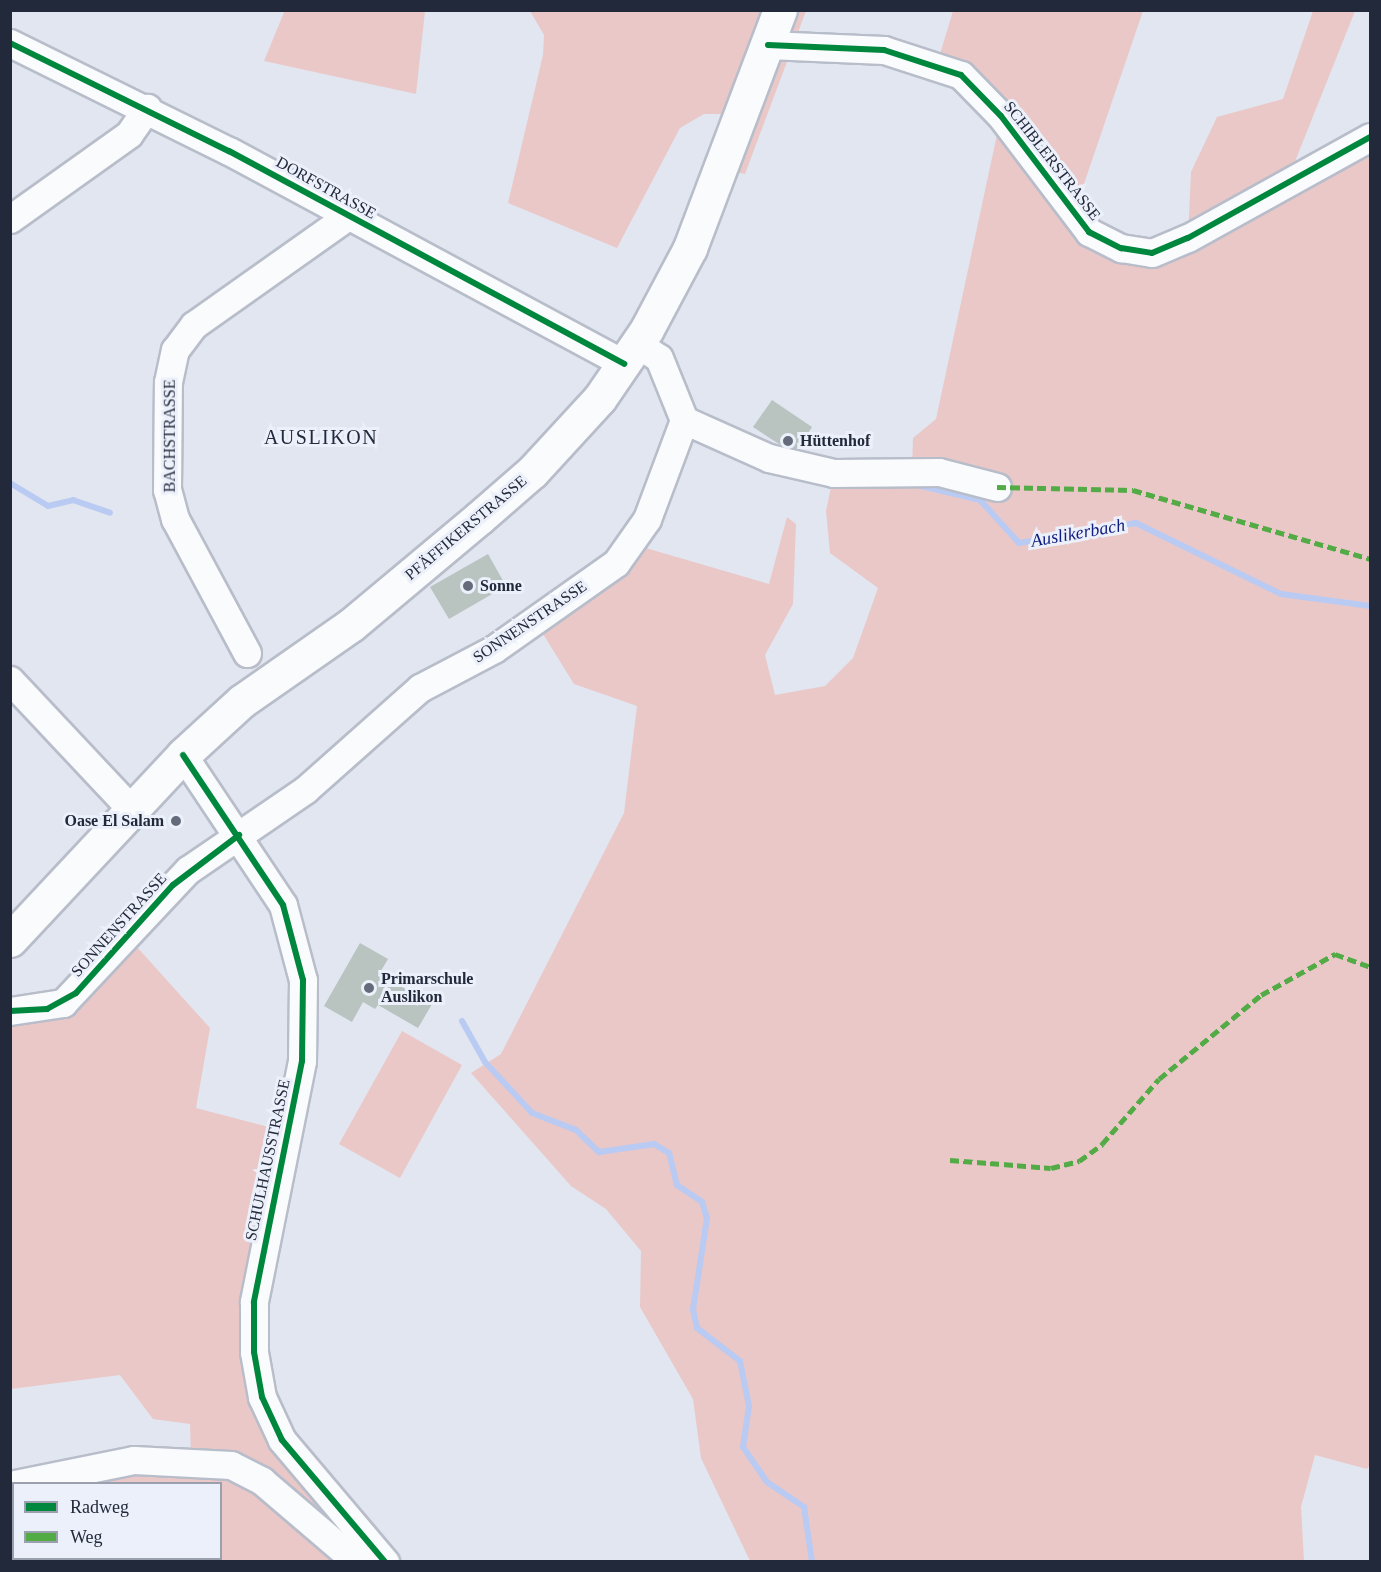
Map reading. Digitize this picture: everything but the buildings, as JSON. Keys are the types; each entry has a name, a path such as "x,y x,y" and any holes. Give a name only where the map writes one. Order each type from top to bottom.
{"main road":[{"name":"PFÄFFIKERSTRASSE","path":"10,940 130,808 183,754 242,700 351,625 532,472 631,354 690,248 780,10"}],"street":[{"name":"DORFSTRASSE","path":"10,42 147,108 542,320 631,354 660,358 684,420"},
{"name":"SCHIBLERSTRASSE","path":"768,45 865,47 960,75 1002,116 1089,232 1121,248 1152,252 1188,238 1371,137"},
{"path":"10,219 129,134 147,108"},
{"name":"BACHSTRASSE","path":"247,653 174,519 167,490 168,382 175,350 194,325 348,216"},
{"path":"684,420 770,458 834,473 912,468 997,487"},
{"name":"SONNENSTRASSE","path":"10,1011 63,1003 188,870 305,790 420,688 494,649 616,562 647,519 684,420"},
{"path":"10,680 130,808"},
{"name":"SCHULHAUSSTRASSE","path":"183,754 239,835 292,923 305,1018 302,1061 255,1302 254,1352 262,1397 282,1440 385,1562"},
{"path":"23,1482 134,1460 231,1465 262,1480 357,1562"}],"shaded area":[{"path":"285,10 425,11 416,94 264,61"},
{"path":"530,11 806,11 745,174 721,169 741,114 704,114 680,128 617,248 508,203 543,55 544,35"},
{"path":"953,11 1143,11 1074,213 1121,248 1188,238 1191,172 1217,117 1283,99 1313,11 1355,11 1288,179 1370,137 1370,1465 1367,1469 1315,1455 1301,1507 1304,1561 750,1561 701,1458 693,1399 640,1307 641,1251 606,1209 571,1186 471,1073 501,1054 624,813 637,706 574,684 535,621 632,544 769,584 787,517 796,524 793,604 765,655 775,695 825,686 853,658 878,588 830,553 826,511 834,473 912,468 913,438 936,419 1001,116 937,64"},
{"path":"127,936 210,1028 196,1108 288,1132 262,1258 262,1397 385,1561 11,1561 12,1522 12,1560 222,1560 222,1482 22,1482 191,1458 190,1424 153,1419 120,1375 11,1389 10,1011 47,1009"},
{"path":"402,1031 462,1065 400,1178 339,1144"}],"waterway":[{"path":"10,483 48,506 73,500 110,513"},
{"name":"Auslikerbach","path":"913,484 980,500 1019,543 1136,523 1281,594 1370,606"},
{"path":"462,1021 485,1062 532,1113 576,1130 599,1152 654,1144 669,1153 677,1185 702,1202 707,1218 693,1310 697,1328 740,1361 749,1406 743,1447 767,1482 804,1507 812,1562"}],"marked path":[{"path":"997,487 1133,490 1370,559"},
{"path":"950,1160 1051,1168 1079,1161 1102,1144 1159,1079 1261,995 1335,954 1370,967"}],"cycle path":[{"path":"10,43 229,151 624,364"},
{"path":"768,45 884,50 961,75 1001,116 1089,232 1121,248 1152,253 1188,238 1370,137"},
{"path":"183,755 283,905 303,980 302,1061 254,1302 254,1352 262,1397 282,1440 385,1562"},
{"path":"10,1011 47,1009 76,993 173,885 239,835"}],"place":[{"name":"Hüttenhof","path":"788,441"},
{"name":"Sonne","path":"468,586"},
{"name":"Oase El Salam","path":"176,821"},
{"name":"Primarschule Auslikon","path":"369,988"}],"district":[{"name":"AUSLIKON","path":"321,437"}]}
